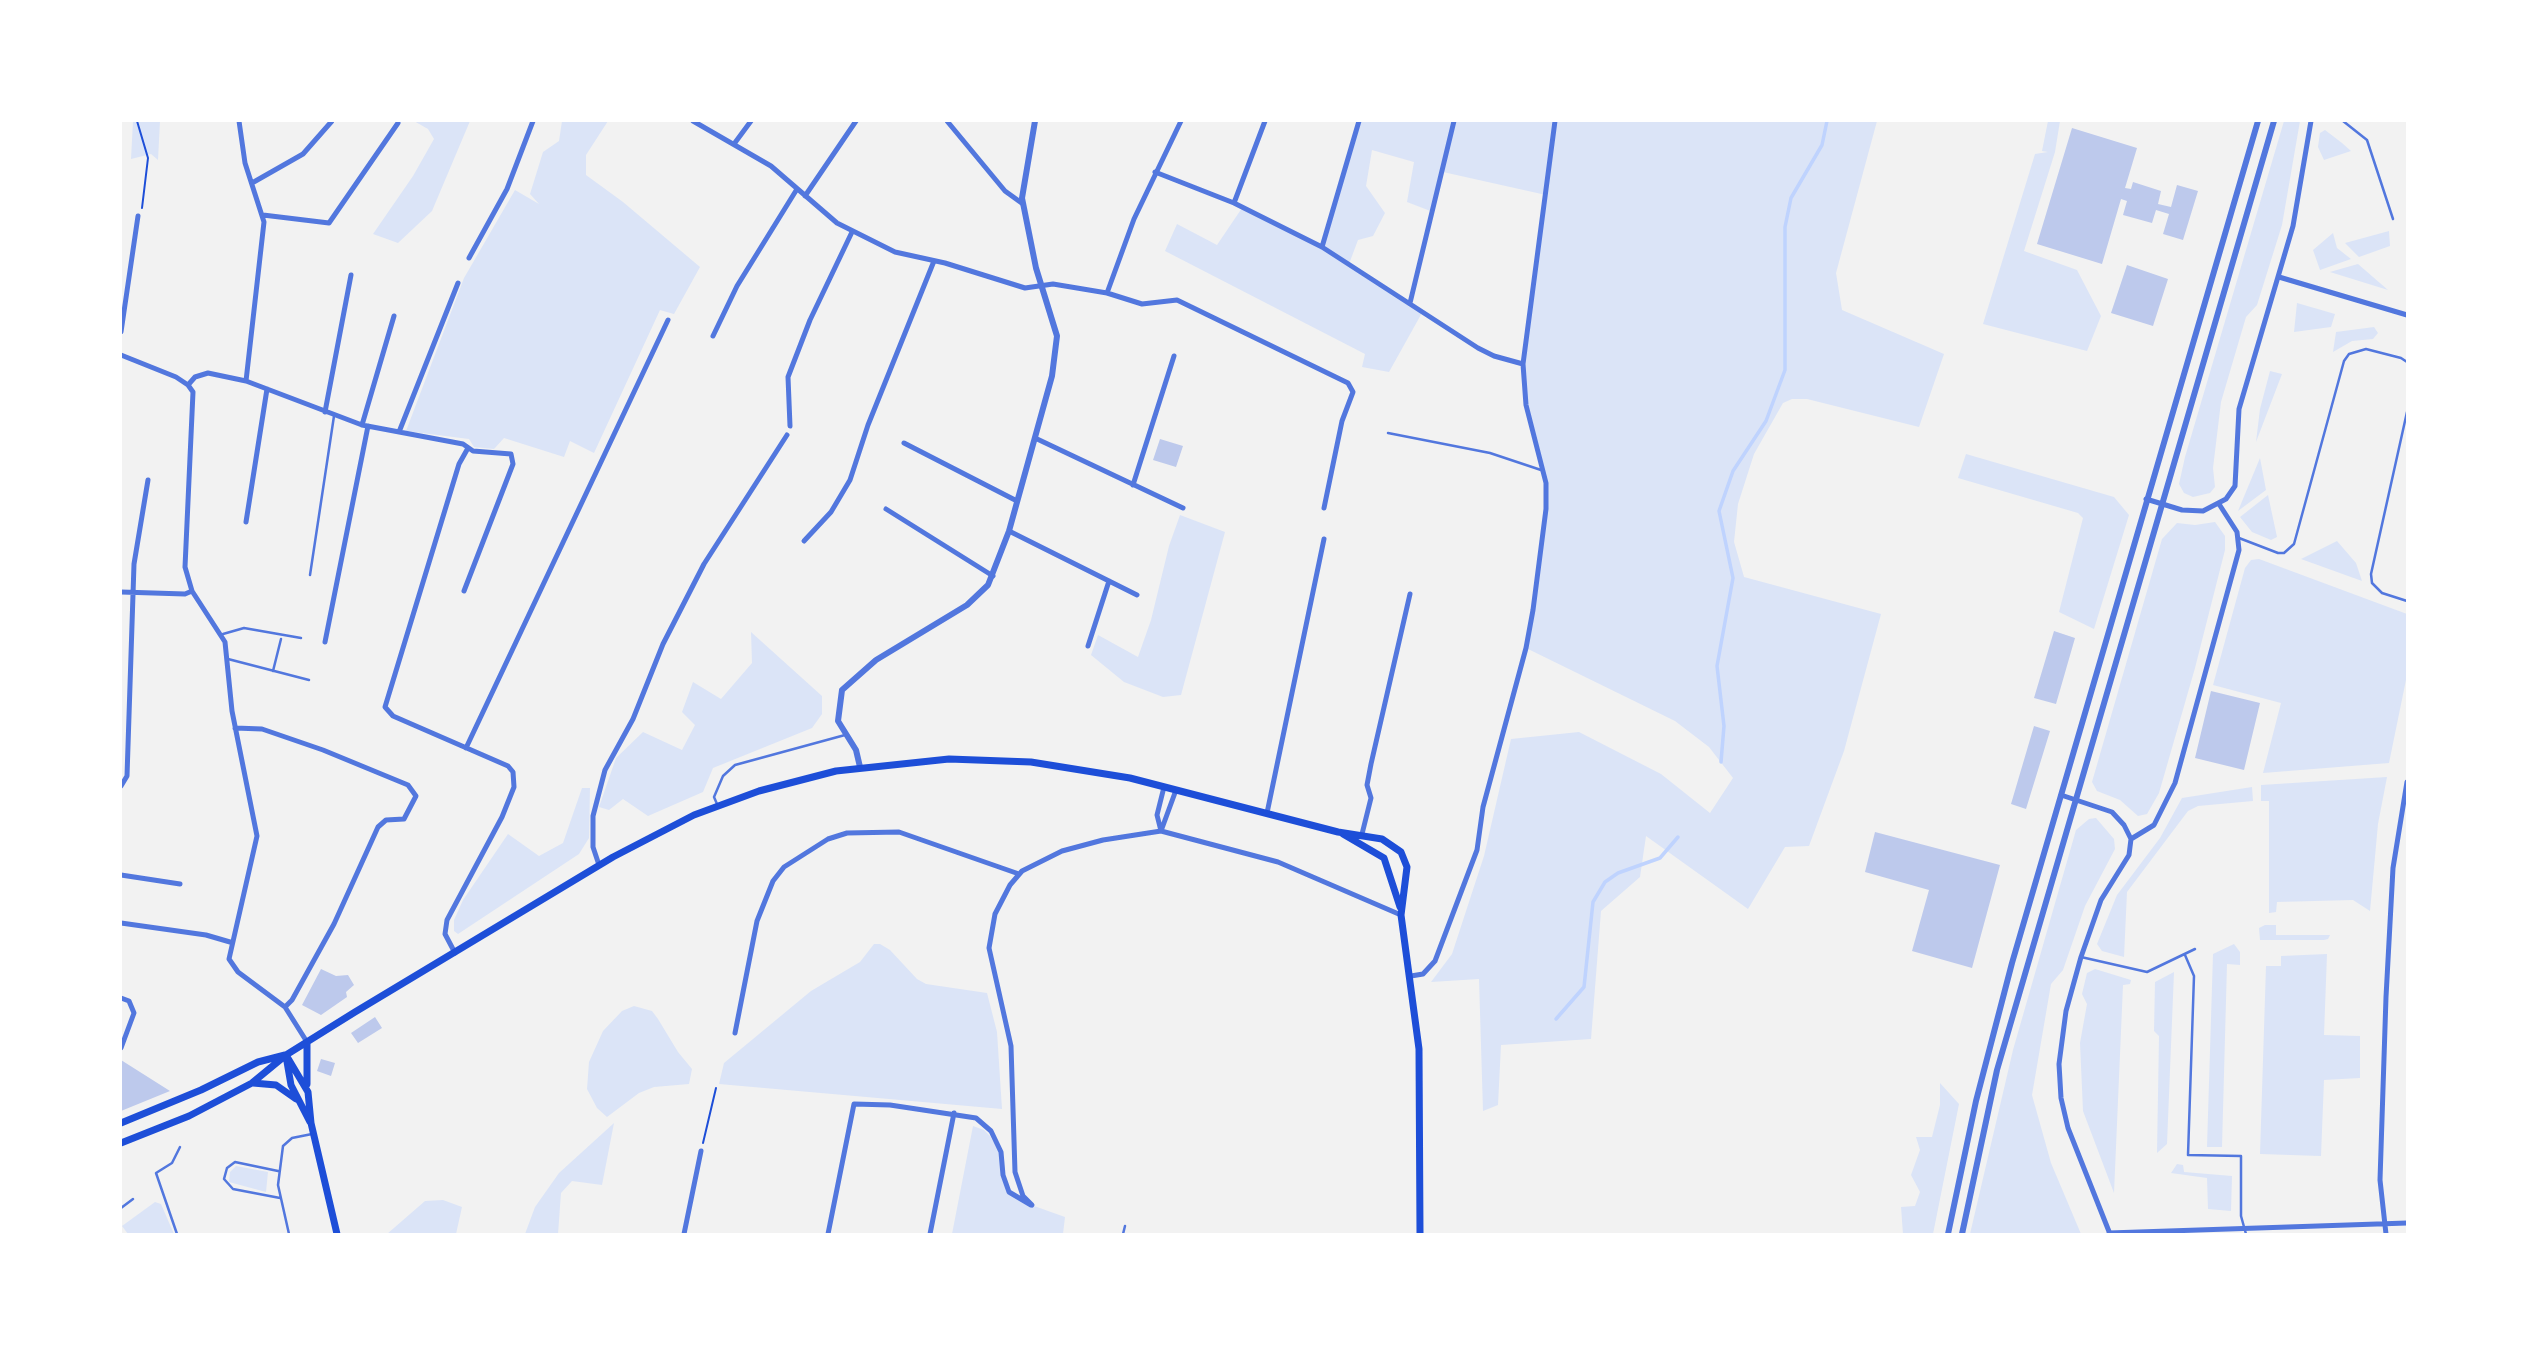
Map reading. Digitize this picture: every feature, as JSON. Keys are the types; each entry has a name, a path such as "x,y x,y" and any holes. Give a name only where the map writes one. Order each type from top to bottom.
{"main road":[{"path":"121,1143 189,1116 253,1083 286,1055 307,1042 599,865 671,825 718,806 804,778 860,767 948,759 986,759 1059,765 1164,787 1338,832 1367,845 1384,858 1400,911 1411,976 1421,1095 1420,1234"},
{"path":"1338,832 1362,834 1394,844 1405,859 1407,867 1400,911"},
{"path":"307,1042 311,1124 337,1234"},
{"path":"286,1055 308,1092"},
{"path":"286,1055 287,1073 311,1124"},
{"path":"121,1123 201,1090 258,1062 286,1055"},
{"path":"253,1083 276,1085 297,1099"}],"street":[{"path":"239,121 252,183 263,215 262,256 246,382"},
{"path":"252,183 309,150 332,121"},
{"path":"470,258 507,190 533,121"},
{"path":"696,121 771,166 852,232 895,252 1025,288 1053,284 1107,293 1142,304 1177,300 1351,386 1353,392 1342,421 1324,508"},
{"path":"734,144 751,121"},
{"path":"805,196 856,121"},
{"path":"947,121 1005,191 1023,204"},
{"path":"860,767 856,750 845,735 837,712 840,695 848,683 902,642 975,599 993,576 1009,531 1052,376 1057,343 1023,204 1023,183 1035,121"},
{"path":"1107,293 1155,172 1181,121"},
{"path":"1234,203 1265,121"},
{"path":"1322,247 1359,121"},
{"path":"1409,303 1454,121"},
{"path":"1411,976 1423,974 1435,961 1477,850 1483,807 1526,648 1533,610 1546,509 1544,471 1526,405 1523,364 1555,121"},
{"path":"1948,1234 1976,1101 2146,499 2258,121"},
{"path":"1962,1234 1997,1070 2274,121"},
{"path":"2146,499 2203,511 2219,505 2232,492 2237,479 2239,409 2279,277 2299,199 2311,121"},
{"path":"263,215 329,223 398,123"},
{"path":"1155,172 1234,203 1322,247 1478,348 1494,356 1523,364"},
{"path":"713,336 737,286 797,189"},
{"path":"121,332 138,216"},
{"path":"790,426 789,377 810,320 852,232"},
{"path":"804,541 831,512 850,480 877,401 934,261"},
{"path":"326,412 351,275"},
{"path":"2279,277 2407,315"},
{"path":"399,432 458,283"},
{"path":"324,642 365,425 394,316"},
{"path":"466,748 668,320"},
{"path":"121,355 188,385 194,400 184,559 192,591 222,635 228,659 235,728 257,836 248,883 230,942 229,959 234,968 285,1007 307,1042"},
{"path":"1133,485 1174,356"},
{"path":"188,385 195,377 208,373 246,382 365,425 463,444 468,448 508,452 514,461 464,591"},
{"path":"246,522 267,389"},
{"path":"599,865 593,847 593,816 605,770 633,719 663,644 699,574 787,435"},
{"path":"1035,438 1183,508"},
{"path":"904,443 1017,501"},
{"path":"455,953 445,934 447,920 502,817 515,778 508,766 393,716 385,707 459,464 468,448"},
{"path":"121,786 127,776 132,593 148,480"},
{"path":"2131,839 2154,825 2175,783 2236,562 2239,538 2219,505"},
{"path":"886,509 993,576"},
{"path":"1009,531 1136,595"},
{"path":"1267,813 1324,539"},
{"path":"1088,646 1109,581"},
{"path":"121,592 185,594 192,591"},
{"path":"1362,834 1371,798 1367,785 1371,764 1410,594"},
{"path":"235,728 272,732 408,785 416,796 407,816 380,824 330,933 285,1007"},
{"path":"2386,1234 2380,1153 2390,897 2395,847 2407,782"},
{"path":"1161,831 1157,815 1164,787"},
{"path":"1161,831 1176,790"},
{"path":"2062,795 2112,812 2124,825 2131,839 2129,855 2101,900 2081,957 2059,1054 2060,1090 2077,1156 2109,1234 2407,1223"},
{"path":"828,1234 854,1104 954,1113 976,1118 985,1124 1001,1152 1003,1175 1009,1192 1020,1201 1032,1205 1023,1196 1015,1172 1011,1046 989,948 995,914 1018,874 1062,850 1161,831 1278,862 1400,911"},
{"path":"735,1033 757,921 768,894 784,867 816,845 847,833 900,832 1018,874"},
{"path":"121,875 180,884"},
{"path":"121,923 205,935 230,942"},
{"path":"121,998 129,1001 134,1013 121,1048"},
{"path":"930,1234 954,1113"},
{"path":"684,1234 701,1151"}],"lane":[{"path":"2343,121 2367,140 2393,219"},
{"path":"2239,538 2278,553 2284,553 2294,544 2344,360 2349,354 2366,349 2407,362"},
{"path":"2407,412 2371,579 2382,593 2407,601"},
{"path":"310,575 334,415"},
{"path":"1388,433 1490,453 1544,471"},
{"path":"222,635 244,628 301,638"},
{"path":"273,671 281,639"},
{"path":"228,659 309,680"},
{"path":"718,806 714,797 718,786 723,776 736,765 845,735"},
{"path":"2081,957 2147,972 2195,949"},
{"path":"2185,954 2194,976 2188,1155 2241,1156 2245,1231"},
{"path":"289,1234 280,1198 278,1171 283,1146 298,1135 314,1134"},
{"path":"177,1234 156,1173 172,1163 180,1147"},
{"path":"278,1171 235,1162 227,1168 224,1180 233,1189 280,1198"},
{"path":"121,1208 133,1199"},
{"path":"1123,1234 1125,1226"}],"path":[{"path":"137,121 148,158 141,216 138,216"},
{"path":"701,1151 716,1088"}],"shaded area":[{"path":"133,121 160,121 158,160 151,154 131,159"},
{"path":"414,121 470,121 432,211 398,243 373,234 413,176 434,139 428,129"},
{"path":"562,121 608,121 586,155 586,175 623,202 700,267 674,314 660,310 594,453 570,441 564,457 504,438 494,449 474,447 469,439 406,431 464,278 515,190 539,204 530,194 543,152 559,141"},
{"path":"1359,121 1877,121 1836,273 1842,310 1944,354 1919,427 1807,399 1792,399 1783,403 1754,454 1738,504 1734,542 1744,577 1881,614 1844,751 1809,846 1785,847 1748,909 1646,836 1640,877 1601,911 1591,1039 1501,1045 1498,1105 1483,1111 1479,979 1431,982 1452,954 1484,856 1511,739 1579,732 1661,774 1710,813 1733,778 1709,747 1675,721 1526,648 1538,574 1546,483 1529,417 1523,364 1546,195 1443,172 1433,212 1407,202 1414,162 1372,150 1366,186 1385,213 1373,236 1358,240 1349,264 1423,311 1389,372 1362,367 1365,354 1165,251 1177,224 1217,245 1242,208 1322,247"},
{"path":"2048,121 2060,121 2055,152 2024,251 2077,270 2101,316 2087,351 1983,324 2035,154 2048,152 2042,151"},
{"path":"2284,121 2300,121 2282,225 2257,305 2246,317 2221,402 2213,468 2215,487 2210,493 2193,497 2184,493 2179,484 2185,457"},
{"path":"2325,130 2351,151 2324,160 2318,147 2320,133"},
{"path":"2389,231 2390,246 2359,257 2345,243"},
{"path":"2333,233 2337,248 2351,259 2320,270 2313,250"},
{"path":"2358,264 2388,290 2330,272"},
{"path":"2297,303 2335,314 2331,327 2294,332"},
{"path":"2374,327 2378,333 2373,339 2352,341 2333,352 2336,332"},
{"path":"2270,371 2282,374 2256,442 2260,409"},
{"path":"1966,454 2114,497 2129,515 2094,629 2059,612 2083,518 2078,513 1958,478"},
{"path":"2260,458 2266,490 2238,511"},
{"path":"2268,495 2277,537 2271,540 2252,532 2240,517"},
{"path":"1180,515 1225,532 1181,695 1163,697 1124,682 1091,655 1098,635 1138,657"},
{"path":"2215,522 2225,536 2225,550 2195,668 2159,793 2147,814 2138,816 2120,800 2097,791 2092,782 2162,539 2177,523 2195,525"},
{"path":"2337,541 2356,563 2362,581 2301,559"},
{"path":"2259,559 2407,614 2407,675 2389,763 2263,773 2281,703 2213,685 2245,568 2251,560"},
{"path":"751,632 822,696 822,714 812,728 713,768 703,792 648,816 623,799 609,810 599,807 616,758 643,732 682,750 695,725 682,712 693,682 721,699 752,663"},
{"path":"2387,777 2378,824 2370,911 2353,900 2277,902 2276,912 2269,913 2269,801 2261,801 2261,785"},
{"path":"2252,787 2253,801 2198,806 2188,811 2127,892 2124,957 2102,951 2097,944 2117,895 2160,838 2182,798"},
{"path":"582,788 590,788 589,838 579,854 458,934 454,931 454,920 463,900 508,834 539,856 563,843"},
{"path":"2096,818 2114,839 2115,849 2085,906 2063,970 2051,984 2032,1095 2051,1163 2081,1234 1970,1234 2013,1050 2076,830 2089,819"},
{"path":"2276,925 2276,935 2330,935 2324,940 2260,940 2259,928"},
{"path":"874,944 880,944 890,950 917,979 926,984 987,993 997,1032 1002,1109 719,1084 724,1063 811,991 860,962"},
{"path":"2234,944 2240,952 2240,965 2227,964 2222,1147 2207,1147 2213,954"},
{"path":"2327,954 2324,1035 2360,1036 2360,1078 2324,1080 2321,1156 2260,1154 2266,966 2281,966 2281,956"},
{"path":"2095,969 2131,980 2130,984 2123,985 2114,1193 2083,1111 2080,1043 2087,1004 2082,994 2087,973"},
{"path":"2174,972 2167,1144 2157,1153 2159,1036 2154,1031 2155,982"},
{"path":"634,1006 652,1011 658,1019 692,1069 689,1084 654,1087 639,1093 607,1117 597,1108 587,1089 589,1062 603,1031 622,1011"},
{"path":"1940,1083 1959,1104 1933,1234 1903,1234 1901,1207 1915,1206 1920,1192 1911,1175 1920,1150 1916,1137 1932,1137 1940,1105"},
{"path":"614,1123 602,1185 572,1181 561,1193 558,1234 525,1234 535,1207 559,1173"},
{"path":"973,1126 984,1130 990,1136 1002,1157 1005,1183 1020,1201 1065,1217 1063,1234 952,1234"},
{"path":"2177,1164 2183,1165 2184,1172 2232,1176 2231,1211 2208,1209 2207,1178 2171,1173"},
{"path":"236,1166 268,1172 266,1192 229,1182 230,1172"},
{"path":"443,1200 462,1207 456,1234 387,1234 425,1201"},
{"path":"155,1202 161,1204 174,1234 128,1234 122,1226"}],"building":[{"path":"2072,128 2137,148 2125,188 2131,189 2133,182 2161,191 2158,204 2171,207 2177,185 2198,191 2183,240 2163,234 2169,214 2156,210 2152,223 2123,215 2127,201 2121,199 2102,264 2037,244"},
{"path":"2127,265 2168,279 2153,326 2111,313"},
{"path":"1160,439 1183,446 1176,467 1153,460"},
{"path":"2054,631 2075,638 2056,704 2034,698"},
{"path":"2211,691 2260,703 2244,770 2195,758"},
{"path":"2034,726 2050,731 2026,809 2011,804"},
{"path":"1875,832 2000,865 1972,968 1912,951 1929,890 1865,872"},
{"path":"321,969 336,976 348,975 354,985 346,992 347,997 321,1015 302,1005"},
{"path":"375,1017 382,1028 358,1043 351,1033"},
{"path":"321,1059 335,1063 331,1076 317,1071"},
{"path":"121,1060 170,1091 121,1111"}],"waterway":[{"path":"1721,762 1724,726 1717,666 1733,578 1719,511 1733,471 1766,421 1785,370 1785,227 1791,198 1822,145 1827,121"},
{"path":"1556,1019 1584,987 1593,902 1605,882 1618,873 1660,858 1678,837"}]}
